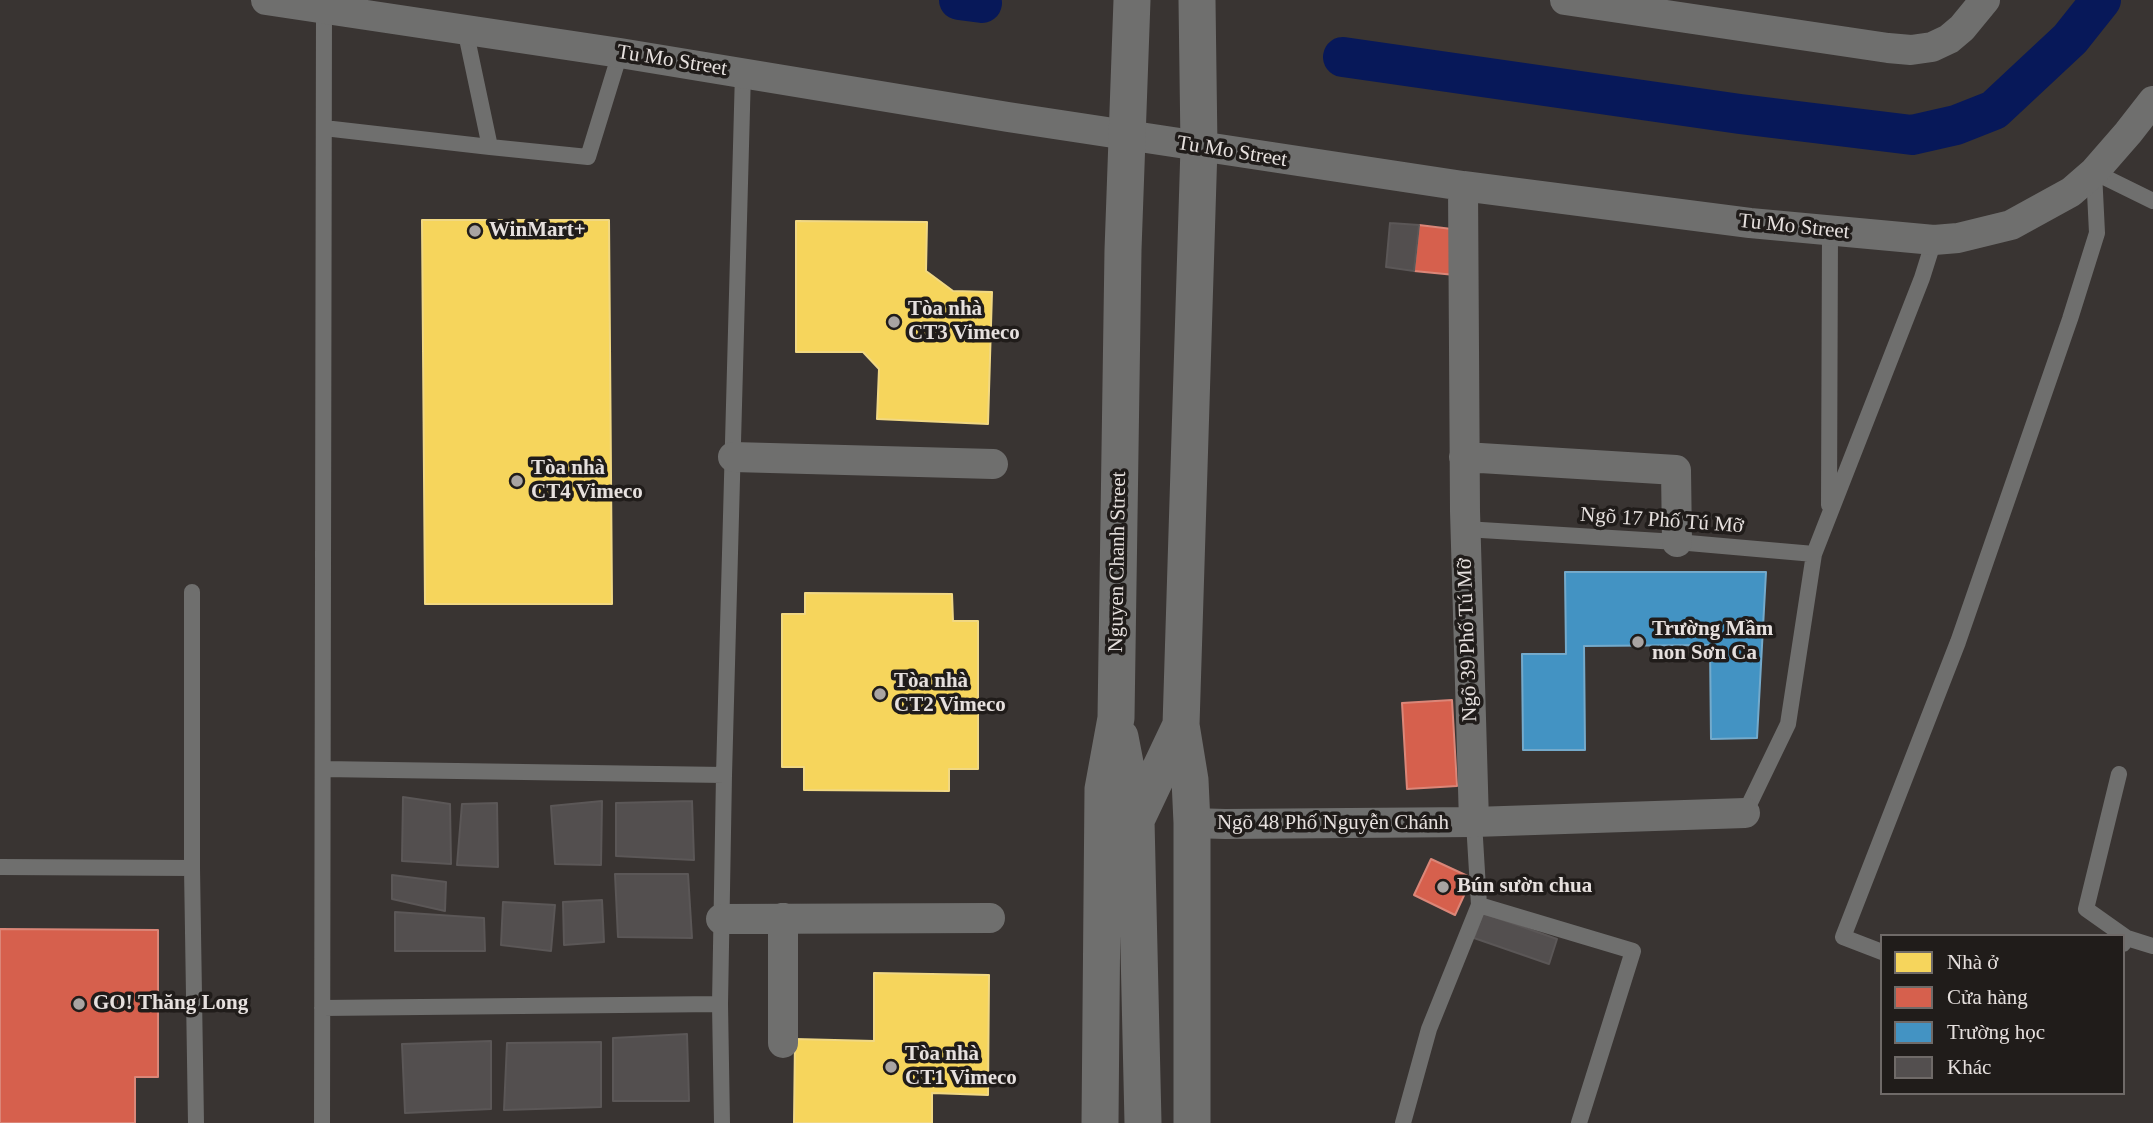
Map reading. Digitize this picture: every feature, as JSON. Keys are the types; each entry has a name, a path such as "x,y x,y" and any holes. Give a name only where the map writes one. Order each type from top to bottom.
{"street":[{"name":"Tu Mo Street","path":"266,0 325,4 1008,117 1463,186 1750,223 1934,240 1958,239 2011,225 2071,192 2094,172 2153,102"},
{"name":"Nguyen Chanh Street","path":"1100,1123 1103,789 1116,718 1123,250 1132,0"},
{"path":"1192,1123 1192,822 1190,780 1181,725 1199,147 1197,0"},
{"path":"1565,0 1911,50 1931,47 1949,39 1985,0"},
{"name":"Ngõ 39 Phố Tú Mỡ","path":"1463,186 1465,529 1474,822"},
{"path":"733,457 993,464"},
{"path":"1464,457 1676,470 1677,542"},
{"path":"1116,718 1136,820 1143,1123"},
{"path":"1136,820 1181,725"},
{"name":"Ngõ 48 Phố Nguyễn Chánh","path":"1192,822 1474,822 1745,813"},
{"path":"783,918 783,1043"},
{"path":"722,919 990,918"}],"lane":[{"path":"322,1123 325,4"},
{"path":"465,29 490,147"},
{"path":"324,128 588,157 620,53"},
{"path":"722,1123 720,1004 724,775 743,72"},
{"path":"1880,951 1843,937 1958,642 2074,306 2097,233 2094,172 2153,201"},
{"path":"1829,514 1830,230"},
{"path":"1745,813 1788,723 1814,554 1922,278 1934,240"},
{"name":"Ngõ 17 Phố Tú Mỡ","path":"1465,529 1677,542 1814,554"},
{"path":"192,592 196,1123"},
{"path":"323,769 724,775"},
{"path":"2116,934 2086,909 2119,774"},
{"name":"Ngõ 48 Phố Nguyễn Chánh","path":"1474,822 1479,905"},
{"path":"0,867 192,868"},
{"path":"1403,1123 1429,1030 1479,905 1633,951 1579,1123"},
{"path":"2125,941 2153,946"},
{"path":"322,1008 720,1004"}],"building: Nhà ở":[{"name":"Tòa nhà CT4 Vimeco","path":"422,220 609,220 612,604 425,604"},
{"name":"Tòa nhà CT3 Vimeco","path":"796,221 927,222 926,271 953,291 992,292 988,424 877,419 879,369 863,352 796,352"},
{"name":"Tòa nhà CT2 Vimeco","path":"805,593 952,594 953,621 978,621 978,769 949,769 949,791 804,790 804,767 782,767 782,614 805,614"},
{"name":"Tòa nhà CT1 Vimeco","path":"874,973 989,975 988,1095 932,1093 932,1123 794,1123 795,1039 874,1041"}],"building: Cửa hàng":[{"path":"1419,225 1460,230 1455,275 1414,271"},
{"path":"1452,700 1457,786 1407,789 1402,703"},
{"name":"Bún sườn chua","path":"1431,859 1472,878 1455,915 1414,895"},
{"name":"GO! Thăng Long","path":"0,929 158,930 158,1077 135,1077 135,1123 0,1123"}],"building: Trường học":[{"path":"1565,572 1766,572 1757,738 1711,739 1710,645 1584,646 1585,750 1523,750 1522,654 1566,654"}],"building: Khác":[{"path":"1390,223 1419,225 1414,271 1386,267"},
{"path":"403,797 450,804 451,864 402,861"},
{"path":"602,801 601,865 555,864 551,806"},
{"path":"692,801 694,860 616,856 616,803"},
{"path":"497,803 498,867 457,865 462,804"},
{"path":"615,874 688,874 692,938 618,937"},
{"path":"392,875 446,882 445,911 392,899"},
{"path":"602,900 604,942 564,945 563,902"},
{"path":"503,902 555,905 551,951 501,945"},
{"path":"395,912 484,918 485,951 395,951"},
{"path":"1483,913 1557,939 1549,964 1474,938"},
{"path":"687,1034 689,1101 613,1101 613,1038"},
{"path":"491,1041 491,1109 405,1113 402,1044"},
{"path":"601,1042 601,1107 504,1110 507,1043"}],"waterway":[{"path":"959,0 982,3"},
{"path":"1343,57 1740,114 1912,135 1956,125 1994,110 2070,39 2101,0"}],"place":[{"name":"WinMart+","path":"475,231"},
{"name":"Tòa nhà CT3 Vimeco","path":"894,322"},
{"name":"Tòa nhà CT4 Vimeco","path":"517,481"},
{"name":"Trường Mầm non Sơn Ca","path":"1638,642"},
{"name":"Tòa nhà CT2 Vimeco","path":"880,694"},
{"name":"Bún sườn chua","path":"1443,887"},
{"name":"GO! Thăng Long","path":"79,1004"},
{"name":"Tòa nhà CT1 Vimeco","path":"891,1067"}]}
